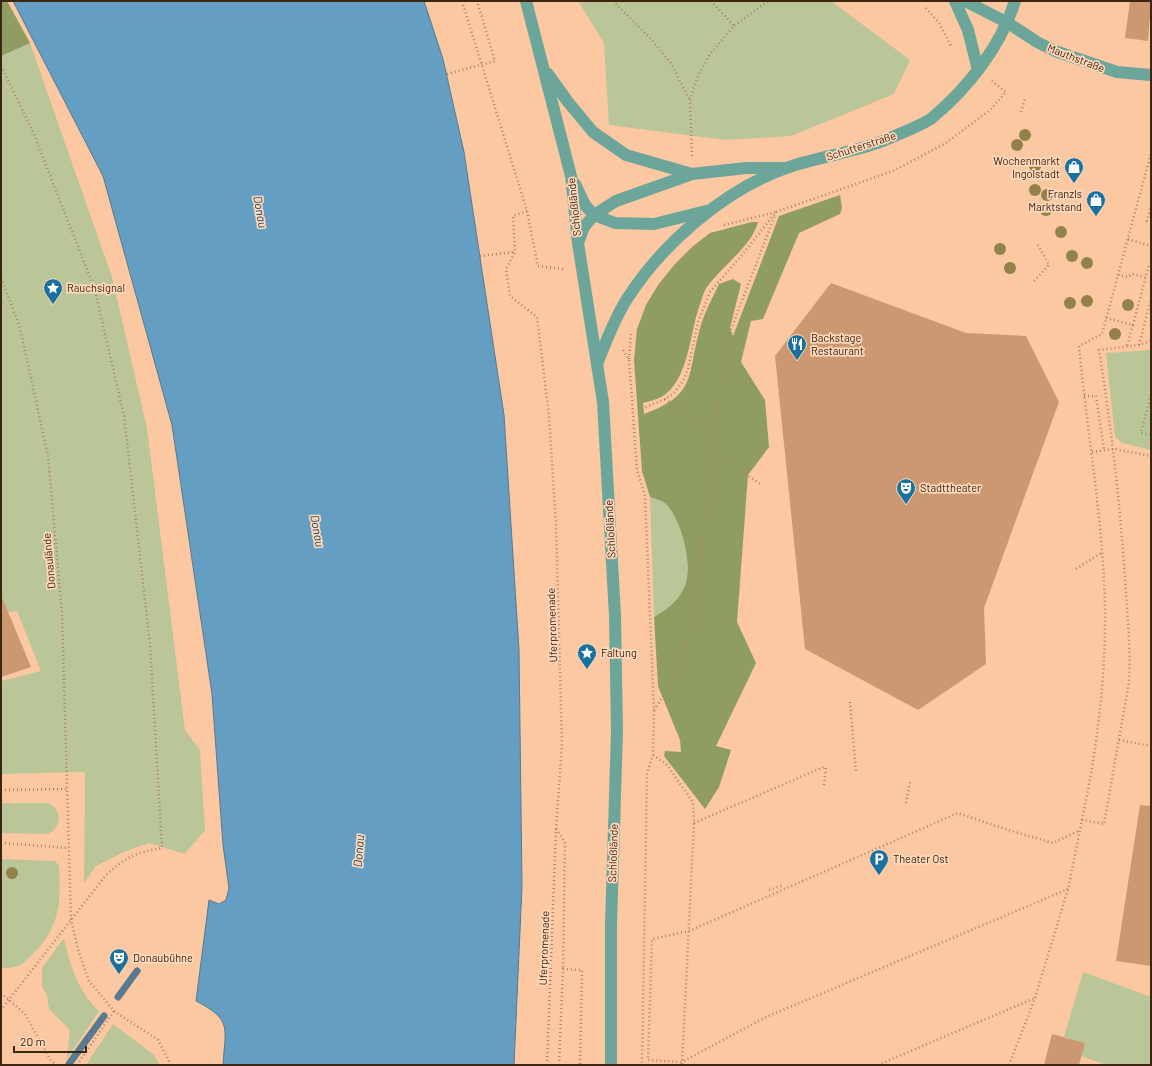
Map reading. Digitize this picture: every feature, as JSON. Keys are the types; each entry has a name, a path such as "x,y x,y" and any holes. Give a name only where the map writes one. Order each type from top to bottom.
{"street":[{"name":"Schloßlände","path":"526,1 571,176 578,243 602,402 615,616 617,731 611,925 611,1065"},
{"path":"955,1 968,30 978,70"},
{"name":"Mauthstraße","path":"965,1 1008,23 1037,42 1100,67 1117,72 1151,75"},
{"name":"Schutterstraße","path":"597,366 611,329 628,298 652,266 709,210 742,189 786,168 883,141 931,119 978,70 1008,23 1015,1"},
{"name":"Schutterstraße","path":"544,67 568,102 593,132 626,155 692,174"},
{"name":"Schutterstraße","path":"578,243 584,227 594,215 616,201 692,174 746,168 786,168"},
{"path":"571,176 585,205 594,215"},
{"name":"Schutterstraße","path":"594,215 615,222 654,224 709,210"}],"path":[{"path":"462,1 527,211 538,266 567,269 582,267"},
{"path":"447,74 495,61 477,1"},
{"path":"613,1 650,37 672,63 690,100"},
{"path":"711,1 734,26"},
{"path":"692,174 690,100 697,78 710,54 734,26 768,1"},
{"path":"926,8 938,23 956,54"},
{"path":"1,66 33,132 95,290 124,416 150,644 162,848 143,851 124,859 106,875 1,1010"},
{"path":"719,226 776,212 893,171 946,143 990,110 1006,92"},
{"path":"1021,112 1025,99"},
{"path":"1009,1065 1035,998 1068,889 1096,745 1102,672 1105,606 1092,452 1079,346 1102,334 1150,162 1151,153"},
{"path":"1151,205 1147,221 1151,222"},
{"path":"480,256 516,252 513,216 527,211"},
{"path":"642,409 665,399 675,392 685,375 698,322 710,292 776,212"},
{"path":"654,711 671,685 684,652 697,598 714,433 730,332 776,212"},
{"path":"1128,239 1151,246"},
{"path":"1034,281 1050,264 1037,243"},
{"name":"Uferpromenade","path":"516,252 506,269 510,296 537,317 549,416 556,525 561,663 562,743 556,829 548,1065"},
{"path":"1127,346 1149,264"},
{"path":"1118,275 1128,278 1132,274 1145,277"},
{"name":"Donaulände","path":"1,278 20,328 48,456 62,614 71,919 78,950 89,981 114,1011 158,1040 171,1065"},
{"path":"1139,346 1151,299"},
{"path":"1106,318 1133,325"},
{"path":"611,329 629,359"},
{"path":"632,329 629,359 637,470 645,496 654,711 652,755 647,774 642,1065"},
{"path":"1082,820 1104,824 1119,740 1130,659 1114,449 1100,350 1127,346 1139,346 1151,341"},
{"path":"1151,395 1150,404 1141,432 1151,435"},
{"path":"1084,396 1096,396 1104,450"},
{"path":"665,399 714,433"},
{"path":"1092,452 1114,449 1151,456"},
{"path":"713,450 760,484"},
{"path":"1076,569 1101,553"},
{"path":"850,702 856,772"},
{"path":"1119,740 1151,746"},
{"path":"652,755 667,765 693,802 694,823 682,1063"},
{"path":"694,823 826,766 824,785"},
{"path":"906,803 910,782"},
{"path":"1,790 68,789"},
{"path":"1068,889 764,1018 682,1063 648,1060 652,939 688,931 958,813 1004,829 1053,843 1080,830"},
{"path":"556,829 565,842 564,969 559,1065"},
{"path":"1,843 69,848"},
{"path":"769,890 784,885"},
{"path":"564,969 582,970 580,1065"},
{"path":"1,993 25,1014 51,1061 57,1065"},
{"path":"878,1065 1035,998"},
{"path":"77,1065 114,1011"}],"green space":[{"path":"1,1 7,1 30,43 112,277 147,428 185,730 200,750 205,831 184,854 149,843 124,852 96,866 84,883 85,772 1,774 1,681 41,671 17,611 1,613"},
{"path":"1,1 7,1 30,43 1,56"},
{"path":"578,1 831,1 910,60 894,94 791,136 726,140 609,125 604,43"},
{"path":"840,195 842,208 840,214 799,233 763,319 751,321 741,362 765,400 769,447 748,475 737,622 756,663 716,746 731,750 719,787 705,809 664,756 665,751 681,752 680,740 658,686 654,617 663,612 677,599 683,590 688,570 685,545 677,521 665,503 650,497 642,471 634,360 637,329 646,305 658,285 675,264 692,247 710,233 752,222 758,222 755,231 743,248 713,279 704,291 687,356 677,381 670,390 661,397 643,403 644,414 673,400 681,392 690,373 699,332 708,307 719,284 733,279 741,284 730,328 733,336 779,216"},
{"path":"1151,350 1151,450 1122,443 1115,436 1106,353"},
{"path":"650,497 665,503 677,521 685,545 688,570 686,581 680,595 663,612 654,617"},
{"path":"1,803 48,803 56,809 59,818 58,823 53,831 48,834 1,833"},
{"path":"1,859 55,861 59,866 59,903 54,924 49,934 26,961 19,966 7,968 1,968"},
{"path":"64,938 76,978 86,995 99,1011 67,1059 70,1030 49,1009 47,995 42,987 42,968"},
{"path":"1083,972 1151,997 1151,1065 1107,1065 1081,1056 1085,1043 1064,1037"},
{"path":"113,1024 153,1054 160,1065 86,1065"}],"water":[{"name":"Donau","path":"13,1 424,1 443,59 464,152 504,415 519,650 522,886 514,1065 223,1065 225,1042 224,1026 216,1014 196,1001 209,900 219,904 226,900 229,888 223,845 212,694 172,425 103,176"}],"building":[{"path":"1130,1 1151,1 1148,41 1125,38"},
{"name":"Stadttheater","path":"831,283 966,333 1026,336 1059,402 984,608 986,664 918,710 805,649 775,356"},
{"path":"1,595 31,667 1,677"},
{"path":"1140,805 1151,806 1151,966 1116,961"},
{"path":"1052,1034 1085,1043 1079,1065 1044,1065"}],"waterway":[{"path":"118,997 137,971"},
{"path":"69,1064 104,1016"}],"place":[{"name":"Wochenmarkt Ingolstadt","path":"1074,184"},
{"name":"Franzls Marktstand","path":"1096,217"},
{"name":"Rauchsignal","path":"53,305"},
{"name":"Backstage Restaurant","path":"797,361"},
{"name":"Stadttheater","path":"906,505"},
{"name":"Faltung","path":"587,670"},
{"name":"Theater Ost","path":"879,876"},
{"name":"Donaubühne","path":"119,975"}]}
